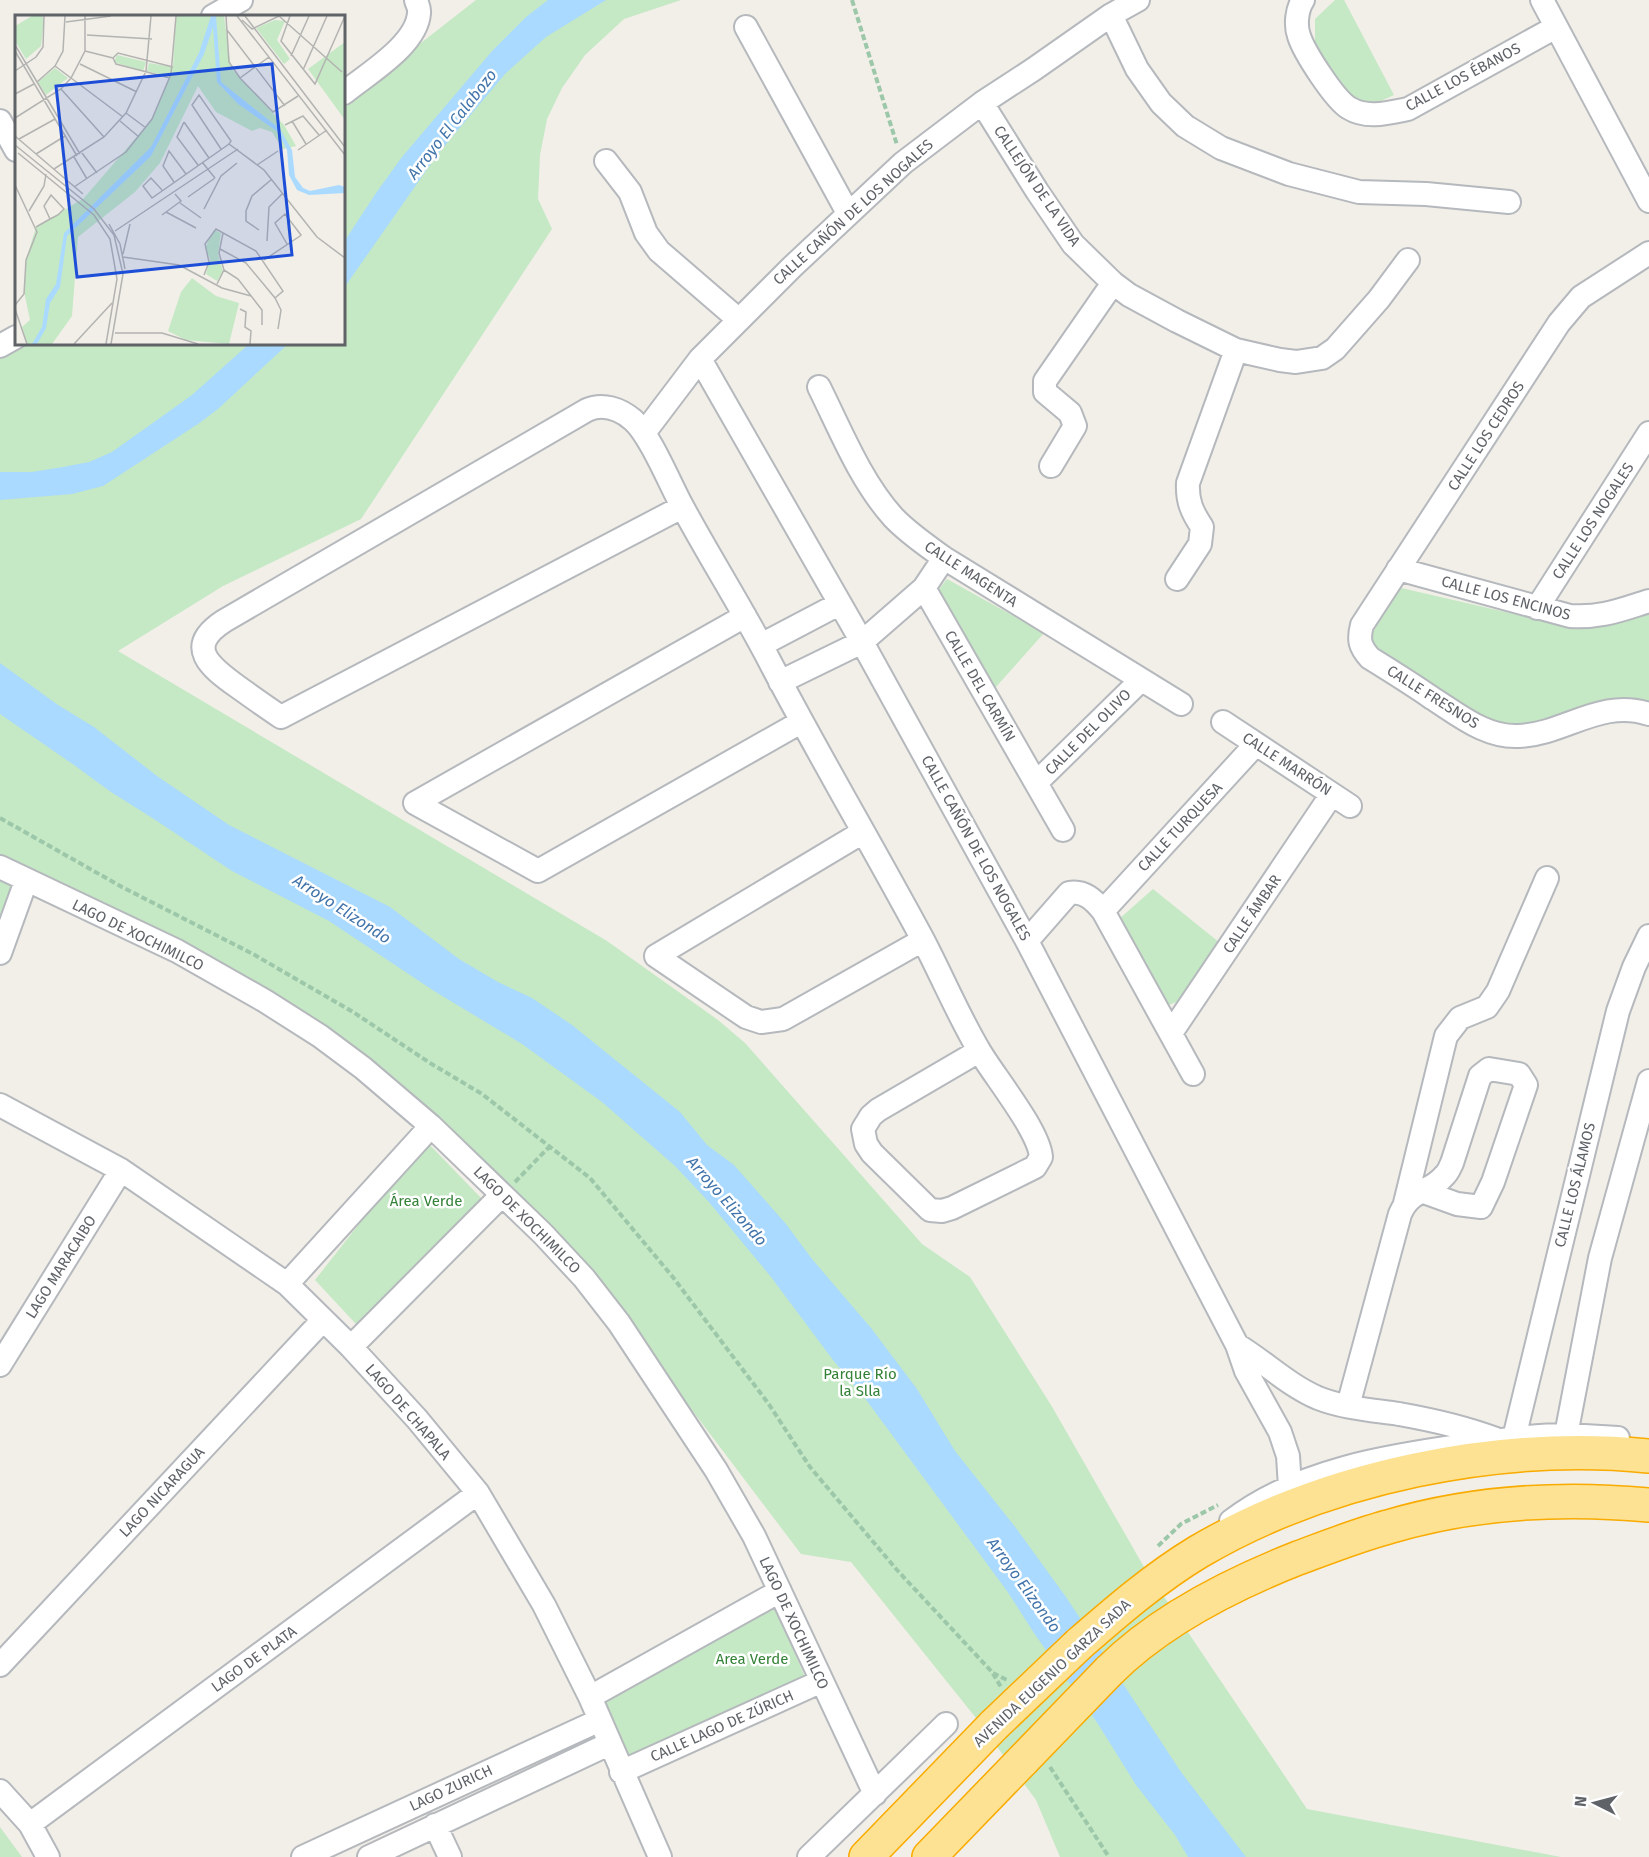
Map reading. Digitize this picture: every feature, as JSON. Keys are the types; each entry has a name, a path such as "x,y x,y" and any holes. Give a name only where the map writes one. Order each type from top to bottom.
{"highway":[{"name":"AVENIDA EUGENIO GARZA SADA","path":"866,1857 994,1725 1079,1644 1141,1591 1198,1552 1284,1510 1363,1484 1421,1469 1511,1455 1613,1453 1649,1456"},
{"path":"929,1857 1131,1650 1204,1601 1258,1574 1351,1538 1447,1512 1507,1504 1575,1502 1649,1505"}],"street":[{"path":"215,15 242,0"},
{"path":"345,92 408,40 416,28 420,11 416,0"},
{"name":"CALLE CAÑÓN DE LOS NOGALES","path":"644,433 700,359 848,213 903,163 982,103 1111,15 1138,0"},
{"name":"CALLE LOS ÉBANOS","path":"1303,0 1297,20 1299,36 1336,98 1349,109 1364,114 1383,114 1408,109 1556,27"},
{"path":"1542,0 1649,201"},
{"path":"1111,15 1137,69 1161,103 1185,126 1221,148 1289,174 1359,192 1426,194 1509,202"},
{"path":"746,27 848,213"},
{"name":"CALLEJÓN DE LA VIDA","path":"982,103 1073,244 1113,284 1177,321 1236,350 1296,362 1322,358 1335,350 1408,260"},
{"path":"0,121 11,144"},
{"path":"606,162 630,192 646,233 659,251 739,320"},
{"name":"CALLE LOS CEDROS","path":"1361,648 1359,637 1362,626 1559,323 1581,297 1649,253"},
{"path":"1051,466 1075,426 1070,413 1045,393 1045,381 1113,284"},
{"path":"0,346 15,338"},
{"path":"1177,579 1200,544 1202,527 1192,512 1187,497 1188,483 1236,350"},
{"name":"CALLE CAÑÓN DE LOS NOGALES","path":"700,359 862,642 1027,940 1237,1346 1246,1371 1280,1431 1288,1456 1290,1487"},
{"name":"CALLE MAGENTA","path":"819,387 853,456 877,498 909,532 944,558 1140,681 1181,704"},
{"path":"682,507 281,717 222,676 206,659 203,652 206,636 211,629 224,621 587,410 601,406 614,409 635,421 644,433 682,507 745,616 801,722 923,940 979,1051 1036,1138 1041,1157 1035,1167 952,1208 942,1211 930,1210 872,1153 866,1144 863,1129 878,1110 979,1051"},
{"name":"CALLE LOS NOGALES","path":"1537,608 1649,433"},
{"path":"780,682 862,642 924,588 944,558"},
{"name":"CALLE LOS ENCINOS","path":"1398,569 1570,616 1593,617 1610,614 1649,600"},
{"name":"CALLE DEL CARMÍN","path":"924,588 1063,830"},
{"path":"761,645 839,604"},
{"path":"745,616 415,803 538,871 801,722"},
{"name":"CALLE FRESNOS","path":"1361,648 1370,658 1476,727 1501,735 1528,735 1601,712 1621,709 1649,714"},
{"name":"CALLE DEL OLIVO","path":"1036,783 1140,681"},
{"name":"CALLE MARRÓN","path":"1223,722 1341,800"},
{"name":"CALLE TURQUESA","path":"1103,911 1256,744"},
{"name":"CALLE ÁMBAR","path":"1171,1034 1341,800"},
{"path":"863,832 656,956 746,1017 761,1022 772,1021 797,1012 923,940"},
{"name":"LAGO DE XOCHIMILCO","path":"0,867 177,951 265,1001 320,1036 363,1068 432,1126 572,1264 619,1323 716,1470 754,1536 875,1794"},
{"path":"1413,1197 1446,1036 1460,1018 1487,1007 1498,991 1547,878"},
{"path":"0,953 27,881"},
{"path":"1027,940 1068,894 1072,892 1087,896 1103,911 1193,1074"},
{"name":"CALLE LOS ÁLAMOS","path":"1507,1439 1618,1011 1634,967 1649,936"},
{"path":"1348,1406 1400,1214 1413,1197 1444,1176 1452,1164 1480,1076 1489,1069 1520,1074 1526,1084 1493,1182 1481,1207 1413,1197"},
{"path":"1566,1435 1600,1258 1649,1081"},
{"name":"LAGO DE CHAPALA","path":"0,1105 121,1170 287,1284 351,1347 417,1419 478,1493 544,1605 590,1696 621,1772 660,1857"},
{"path":"287,1284 432,1126"},
{"name":"LAGO MARACAIBO","path":"0,1365 121,1170"},
{"path":"351,1347 502,1195"},
{"name":"LAGO NICARAGUA","path":"0,1665 323,1320"},
{"name":"CALLE CAÑÓN DE LOS NOGALES","path":"1237,1346 1296,1387 1318,1398 1348,1406 1467,1428 1507,1439"},
{"path":"1402,1415 1403,1454"},
{"path":"1198,1552 1239,1515 1263,1500 1290,1487 1345,1468 1403,1454 1507,1439 1566,1435 1649,1440"},
{"name":"LAGO DE PLATA","path":"30,1824 478,1493"},
{"path":"590,1696 780,1591"},
{"name":"CALLE LAGO DE ZÚRICH","path":"621,1772 822,1681"},
{"name":"LAGO ZURICH","path":"303,1857 600,1720"},
{"path":"809,1857 946,1724"},
{"name":"LAGO ZURICH","path":"369,1857 609,1744"},
{"path":"0,1791 30,1824 48,1857"},
{"path":"435,1825 450,1857"}],"path":[{"path":"852,0 903,163"},
{"path":"502,1195 550,1146"},
{"path":"1057,1777 1109,1857"}],"green space":[{"name":"Parque Río la Slla","path":"476,0 681,0 624,19 585,55 562,88 547,119 540,155 538,199 552,229 361,519 223,586 118,651 607,941 718,1020 745,1043 922,1244 970,1277 1051,1405 1144,1567 1307,1809 1561,1857 1060,1857 1036,1800 976,1718 851,1562 801,1554 670,1381 639,1333 363,1068 51,895 0,873 0,353 18,345 345,345 345,102"},
{"path":"1335,0 1344,0 1394,95 1370,106 1343,97 1327,72 1315,44 1315,19"},
{"path":"947,579 1044,633 995,688 936,593"},
{"path":"1397,587 1579,629 1649,610 1649,706 1612,698 1511,730 1479,719 1407,673 1368,642"},
{"path":"0,881 19,887 0,935"},
{"path":"1153,889 1220,943 1182,1000 1163,1007 1118,920"},
{"name":"Área Verde","path":"425,1140 483,1200 356,1324 315,1280"},
{"name":"Area Verde","path":"772,1600 805,1677 631,1761 605,1701"},
{"path":"0,1827 22,1857 0,1857"}],"water":[{"name":"Arroyo El Calabozo","path":"548,0 606,0 546,37 505,74 437,155 345,287 345,240 376,193 402,157 493,50 526,17"},
{"path":"248,345 287,345 218,409 103,486 72,494 0,500 0,472 32,472 89,462 112,452 192,395"},
{"name":"Arroyo Elizondo","path":"0,663 58,705 94,727 157,776 229,825 390,907 459,959 498,982 532,998 572,1025 680,1112 707,1145 734,1165 786,1224 812,1259 871,1328 917,1389 955,1451 1016,1528 1066,1597 1181,1772 1246,1857 1188,1857 1175,1835 1136,1785 1098,1724 1007,1591 867,1401 771,1277 708,1201 675,1166 602,1102 522,1044 434,991 329,921 232,871 111,792 0,714"}]}
